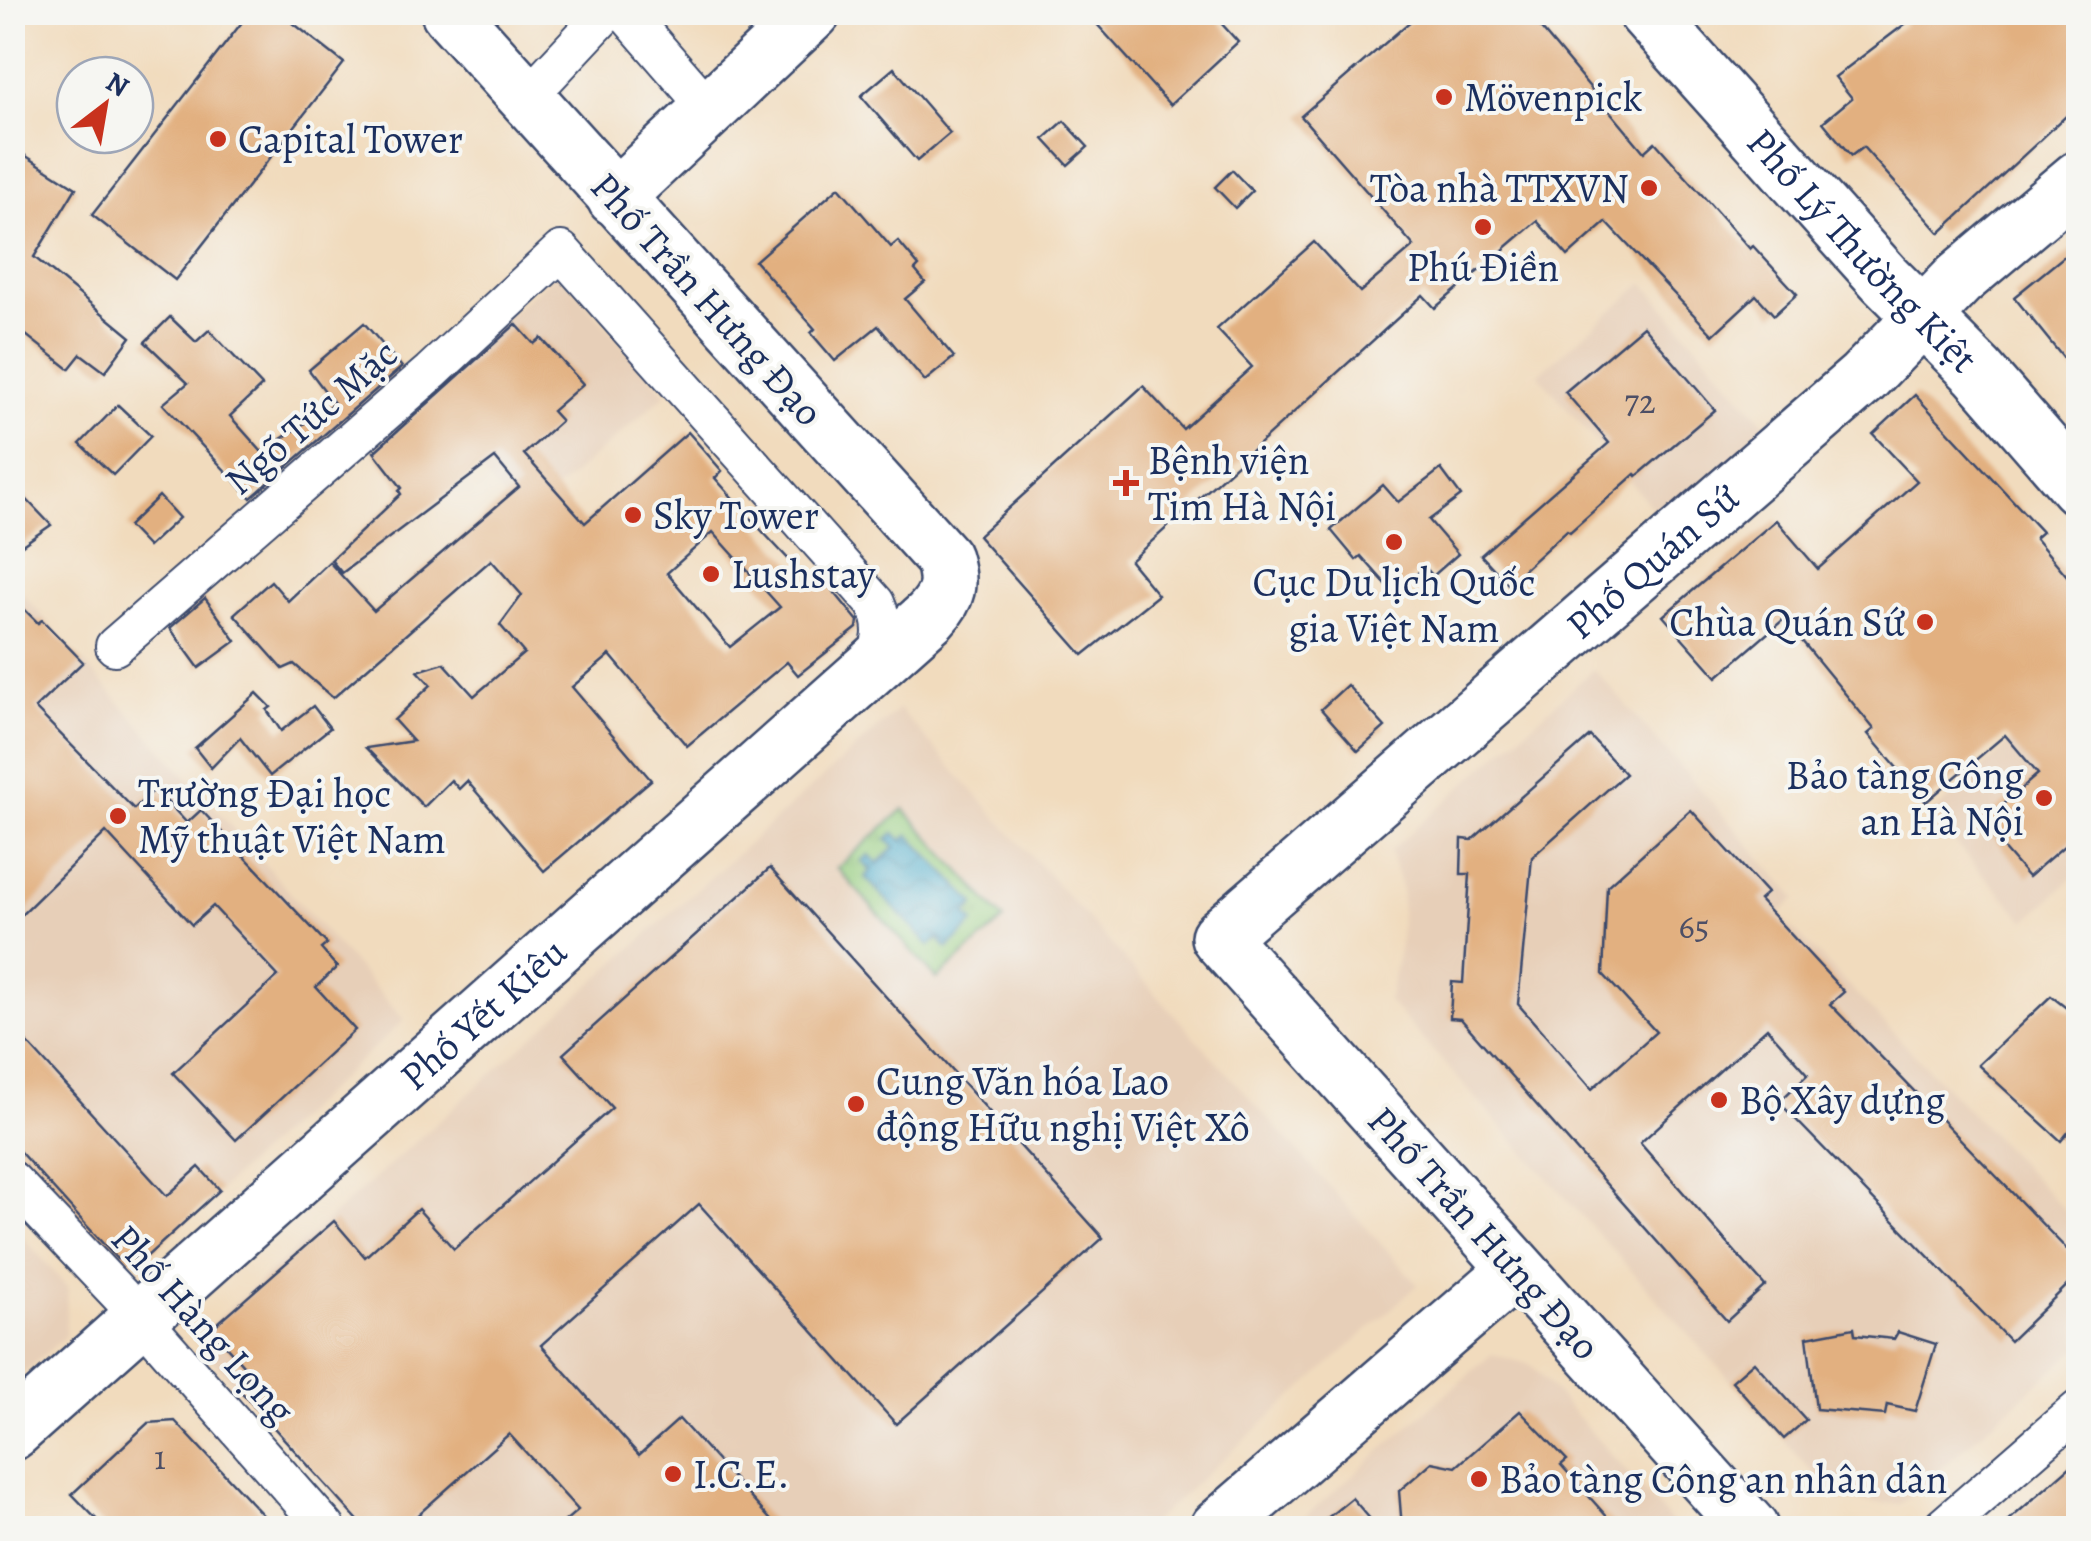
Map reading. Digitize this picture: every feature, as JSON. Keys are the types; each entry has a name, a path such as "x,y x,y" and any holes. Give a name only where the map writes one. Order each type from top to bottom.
{"street":[{"name":"Phố Trần Hưng Đạo","path":"449,12 943,558 948,592"},
{"path":"546,76 608,12"},
{"path":"625,12 708,109"},
{"path":"615,198 813,12"},
{"name":"Phố Lý Thường Kiệt","path":"1646,12 2078,486"},
{"name":"Phố Quán Sứ","path":"1219,936 1863,378 1958,280 2078,179"},
{"name":"Ngõ Tức Mặc","path":"115,646 431,372 561,250 875,603 884,630 874,660 864,674"},
{"name":"Phố Yết Kiêu","path":"12,1432 930,616 948,592"},
{"name":"Phố Trần Hưng Đạo","path":"1219,936 1750,1528"},
{"name":"Phố Hàng Lọng","path":"12,1181 326,1528"},
{"path":"1218,1528 1516,1270"},
{"path":"1942,1528 2078,1410"}],"shaded area":[{"path":"558,271 666,394 522,519 416,397"},
{"path":"1644,283 1776,437 1669,527 1538,374"},
{"name":"Trường Đại học Mỹ thuật Việt Nam","path":"12,582 404,1020 145,1258 114,1259 13,1143"},
{"name":"Bộ Xây dựng","path":"1594,669 1796,898 1779,914 2078,1224 2078,1348 1900,1504 1839,1501 1388,1001 1400,945 1402,891 1390,851"},
{"path":"2078,681 2078,873 2026,921 1930,816"},
{"name":"Cung Văn hóa Lao động Hữu nghị Việt Xô","path":"899,709 1418,1285 1146,1528 365,1528 194,1340"},
{"path":"13,1226 68,1288 65,1336 13,1383"},
{"path":"1492,1354 1531,1365 1676,1527 1292,1528"}],"green space":[{"path":"904,809 1004,920 937,979 837,868"}],"water":[{"path":"894,833 902,841 909,835 975,904 966,914 974,923 947,949 938,938 930,946 865,877 871,871 862,861 869,855 878,863 895,848 887,839"}],"building":[{"name":"Capital Tower","path":"250,12 279,12 344,63 175,280 92,215 139,155 155,155 155,134"},
{"path":"1086,12 1211,12 1238,42 1170,105"},
{"path":"1421,12 1527,12 1644,152 1655,142 1750,249 1753,246 1797,294 1774,315 1756,295 1713,335 1606,222 1568,256 1537,221 1435,308 1423,295 1130,561 1158,595 1083,655 978,536 1143,386 1183,429 1252,367 1217,329 1314,242 1360,292 1414,246 1301,116"},
{"path":"1894,12 2078,12 2078,105 1940,233 1863,147 1851,156 1823,122 1852,98 1835,77 1905,24"},
{"path":"894,68 950,133 917,161 861,96"},
{"path":"1064,121 1088,147 1068,165 1044,139"},
{"path":"12,147 76,188 34,257 131,337 105,372 81,354 69,369 12,324"},
{"path":"1232,170 1252,191 1235,208 1215,187"},
{"path":"839,187 891,247 898,241 919,266 915,270 925,282 905,299 954,357 925,381 878,326 835,361 811,333 815,329 755,261"},
{"path":"2078,245 2078,376 2014,297"},
{"path":"170,317 196,342 209,330 262,386 230,416 262,452 334,403 309,370 364,323 402,367 251,498 163,404 188,383 145,342"},
{"path":"516,324 534,344 541,338 583,384 552,411 561,421 524,454 585,523 688,432 722,471 715,478 810,582 820,575 858,621 857,628 798,675 787,662 687,746 610,655 572,687 651,780 544,871 467,781 459,789 451,780 424,807 366,748 413,741 394,720 431,685 418,671 444,663 474,696 524,653 500,625 522,595 491,560 333,698 294,664 283,669 234,614 271,581 288,601 329,562 374,611 519,487 495,458 342,573 331,560 401,494 402,488 374,452","holes":["713,532 780,607 730,647 667,573"]},
{"path":"1643,326 1715,410 1570,532 1567,530 1508,584 1481,555 1609,443 1565,392"},
{"name":"Chùa Quán Sứ","path":"1915,395 2042,532 2035,538 2078,589 2078,834 2028,877 1981,823 2038,774 2005,735 1926,802 1868,734 1874,729 1784,619 1717,677 1663,616 1776,520 1818,569 1917,481 1873,434"},
{"path":"118,405 151,436 113,475 80,444"},
{"name":"Cục Du lịch Quốc gia Việt Nam","path":"1441,469 1461,496 1429,520 1458,554 1433,576 1425,567 1394,593 1361,556 1356,560 1331,530 1383,485 1398,502"},
{"path":"12,484 51,525 12,552"},
{"path":"159,496 179,518 148,547 128,526"},
{"path":"12,597 38,623 42,620 83,662 35,708 134,809 155,789 187,823 201,810 327,944 321,949 337,967 316,987 355,1030 236,1140 173,1073 278,976 213,906 192,925 106,832 12,924"},
{"path":"205,598 236,641 199,668 170,628"},
{"path":"1347,685 1385,727 1358,751 1321,709"},
{"path":"257,693 271,707 267,710 281,731 313,706 330,728 270,776 240,738 211,768 195,748"},
{"path":"1590,736 1625,774 1532,857 1518,1004 1592,1089 1656,1032 1603,974 1607,886 1691,810 1767,893 1759,900 1844,992 1830,1004 2078,1261 2078,1275 2010,1341 1779,1102 1808,1074 1767,1028 1640,1143 1765,1286 1727,1321 1461,1019 1450,1018 1452,982 1463,983 1470,874 1461,874 1462,839 1472,840"},
{"path":"770,868 1103,1238 896,1424 699,1204 541,1345 639,1455 679,1419 778,1528 557,1528 578,1510 509,1434 403,1528 365,1528 237,1387 251,1374 211,1329 334,1221 365,1257 418,1209 454,1249 612,1108 563,1054"},
{"path":"2051,996 2078,1017 2078,1120 2061,1141 1978,1065"},
{"path":"12,1026 167,1196 199,1167 220,1190 145,1258 117,1259 12,1143"},
{"path":"1854,1328 1855,1335 1894,1339 1898,1332 1936,1344 1915,1411 1887,1405 1885,1415 1816,1409 1807,1337"},
{"path":"1754,1362 1806,1420 1784,1439 1732,1381"},
{"name":"Bảo tàng Công an nhân dân","path":"1520,1411 1567,1460 1561,1465 1617,1528 1402,1528 1399,1491 1432,1462 1456,1467"},
{"path":"175,1421 275,1528 105,1528 72,1494 148,1423"},
{"path":"2078,1460 2078,1528 2000,1528"},
{"path":"1352,1498 1378,1528 1315,1528"}],"place":[{"name":"Mövenpick","path":"1444,97"},
{"name":"Capital Tower","path":"218,139"},
{"name":"Tòa nhà TTXVN","path":"1649,188"},
{"name":"Phú Điền","path":"1483,227"},
{"name":"Bệnh viện Tim Hà Nội","path":"1126,483"},
{"name":"Sky Tower","path":"633,515"},
{"name":"Cục Du lịch Quốc gia Việt Nam","path":"1394,542"},
{"name":"Lushstay","path":"711,574"},
{"name":"Chùa Quán Sứ","path":"1925,622"},
{"name":"Bảo tàng Công an Hà Nội","path":"2044,798"},
{"name":"Trường Đại học Mỹ thuật Việt Nam","path":"118,816"},
{"name":"Bộ Xây dựng","path":"1719,1100"},
{"name":"Cung Văn hóa Lao động Hữu nghị Việt Xô","path":"856,1104"},
{"name":"I.C.E.","path":"673,1474"},
{"name":"Bảo tàng Công an nhân dân","path":"1479,1479"}]}
